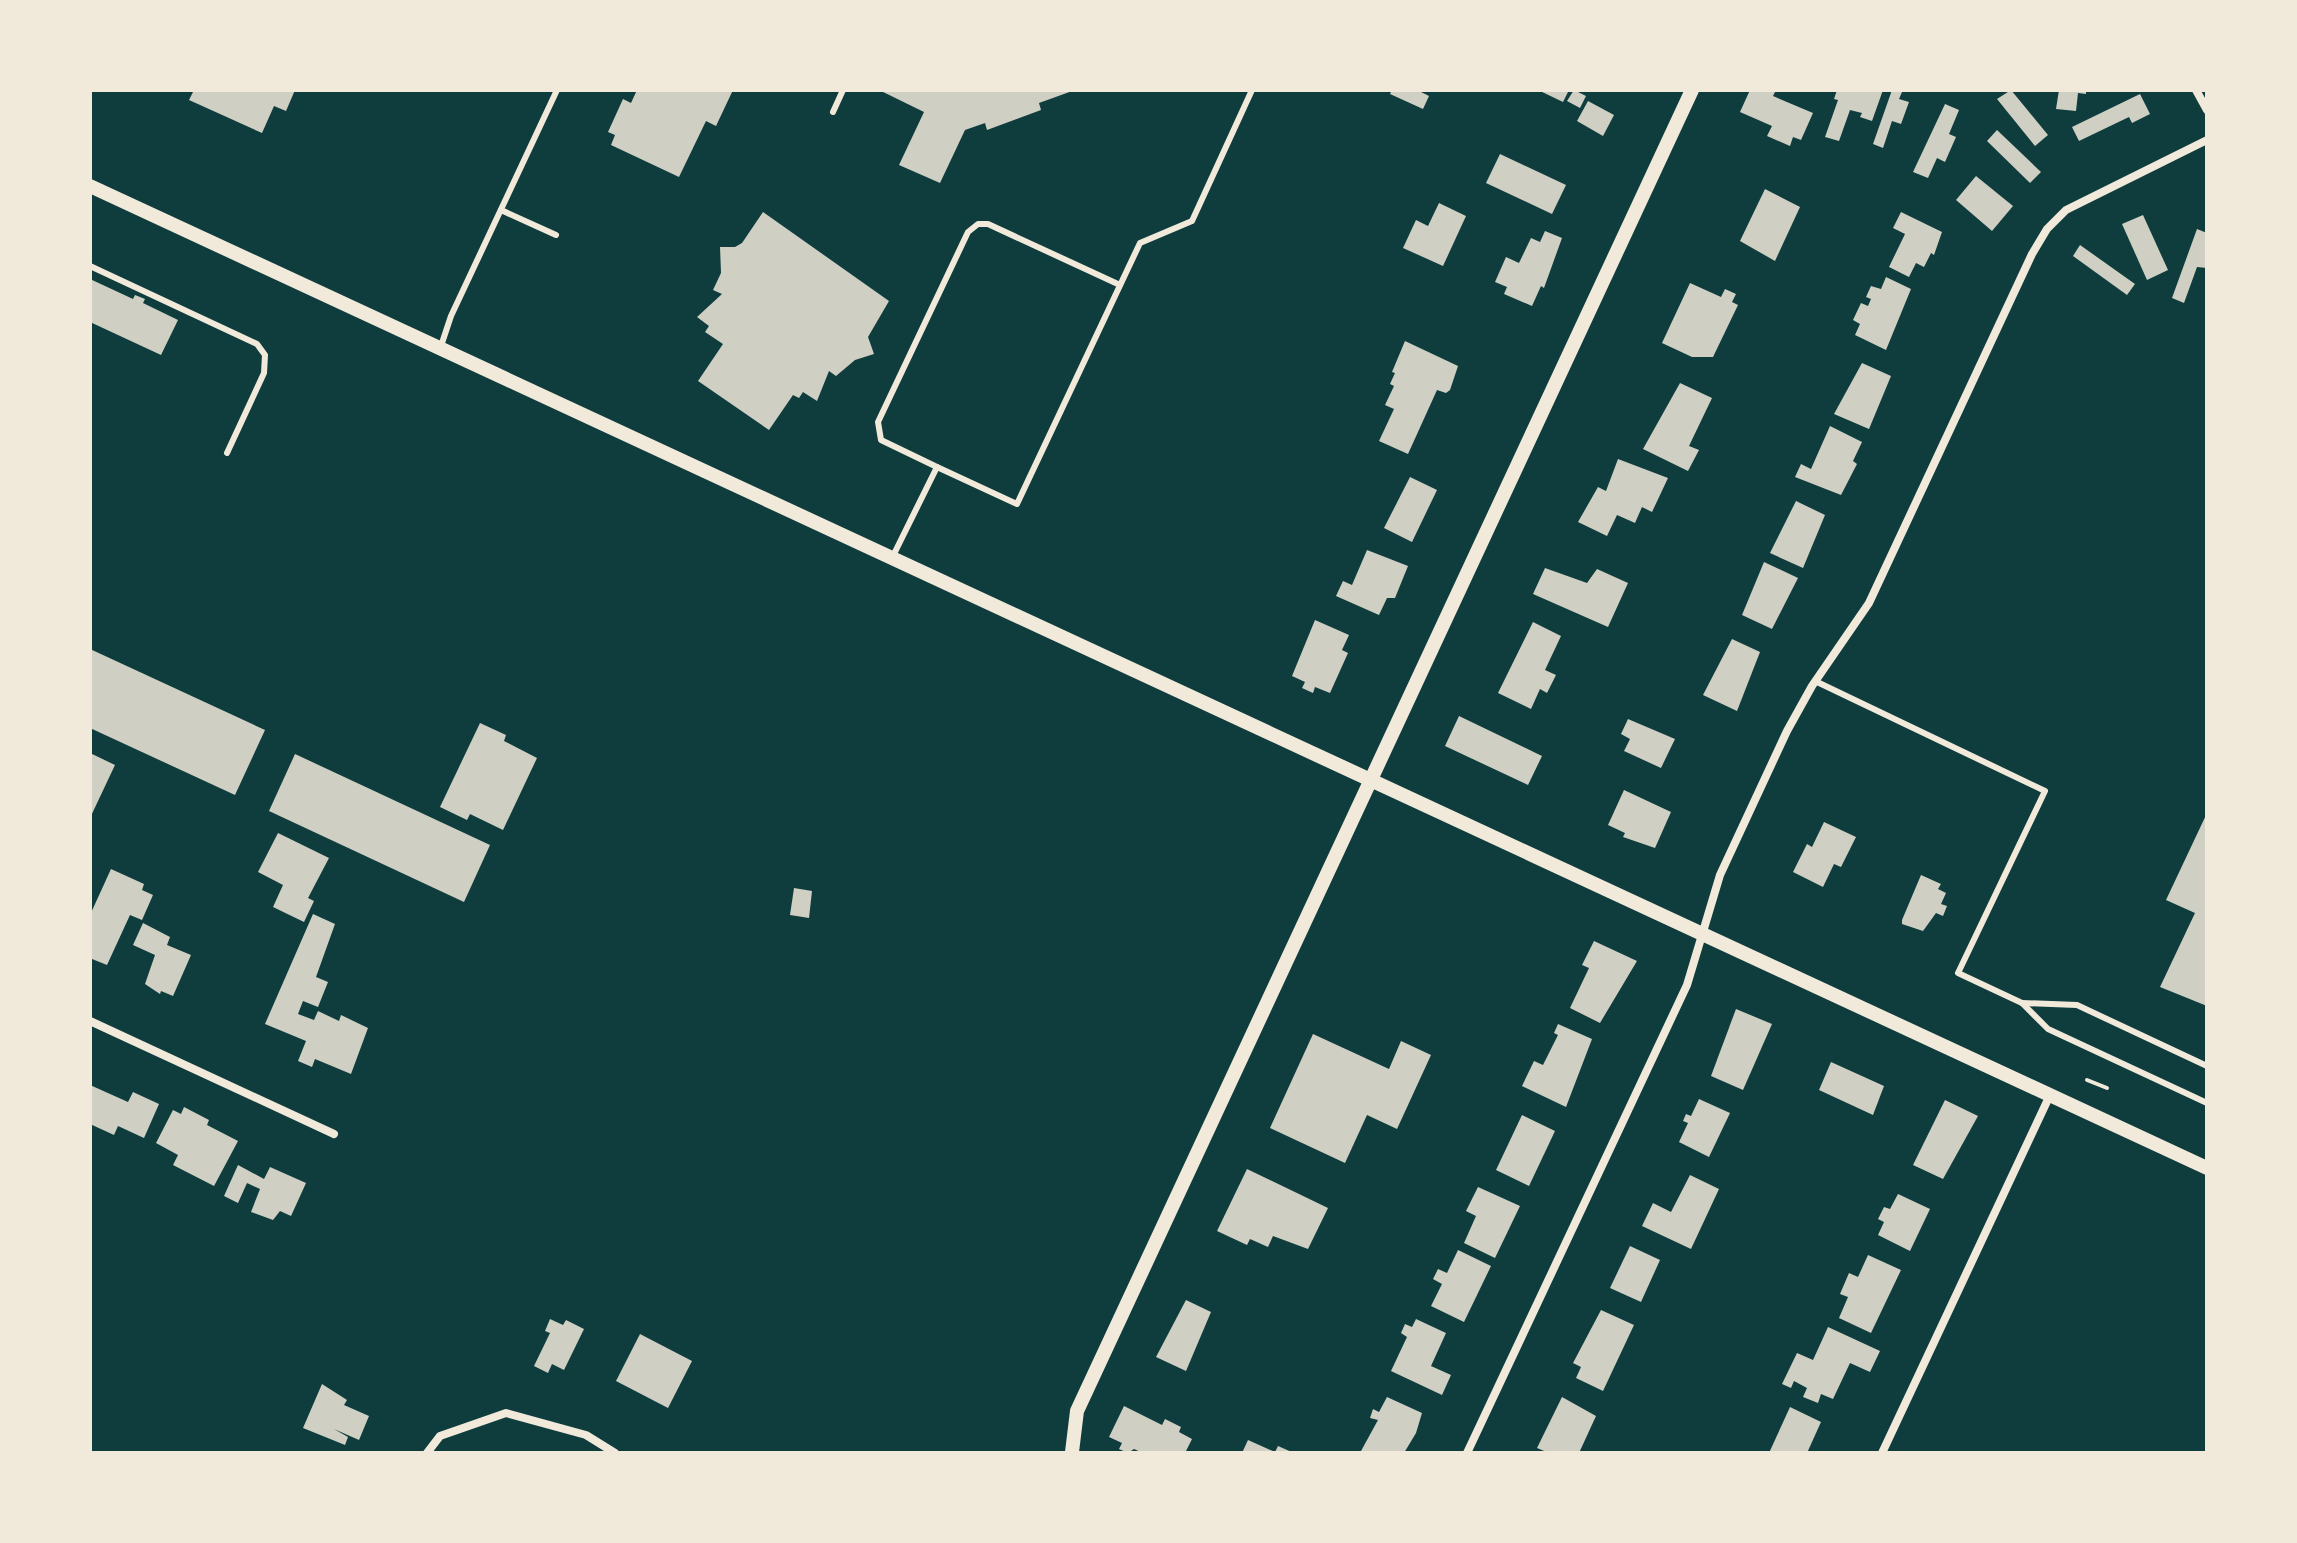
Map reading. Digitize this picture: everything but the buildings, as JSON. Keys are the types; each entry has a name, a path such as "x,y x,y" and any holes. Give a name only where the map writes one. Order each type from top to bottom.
{"street":[{"path":"1073,1452 1077,1411 1692,90"},
{"path":"2196,90 2207,110"},
{"path":"1467,1453 1687,985 1720,875 1787,731 1815,681 1869,603 2025,268 2047,229 2084,199 2207,140"},
{"path":"90,186 2207,1168"},
{"path":"90,1021 334,1134"},
{"path":"1882,1453 2050,1095"},
{"path":"427,1453 440,1436 506,1413 586,1435 615,1453"}],"lane":[{"path":"440,350 451,316 557,90"},
{"path":"833,112 843,90"},
{"path":"1120,285 988,224 978,224 968,232 878,422 881,440 1017,504 1140,243 1192,221 1252,90"},
{"path":"501,210 556,235"},
{"path":"90,266 257,344 265,355 264,373 227,453"},
{"path":"892,559 937,467"},
{"path":"1815,681 2045,791 1958,973 2022,1003 2048,1029 2207,1103"},
{"path":"2022,1003 2077,1005 2207,1066"}],"path":[{"path":"2087,1080 2107,1088"}]}
